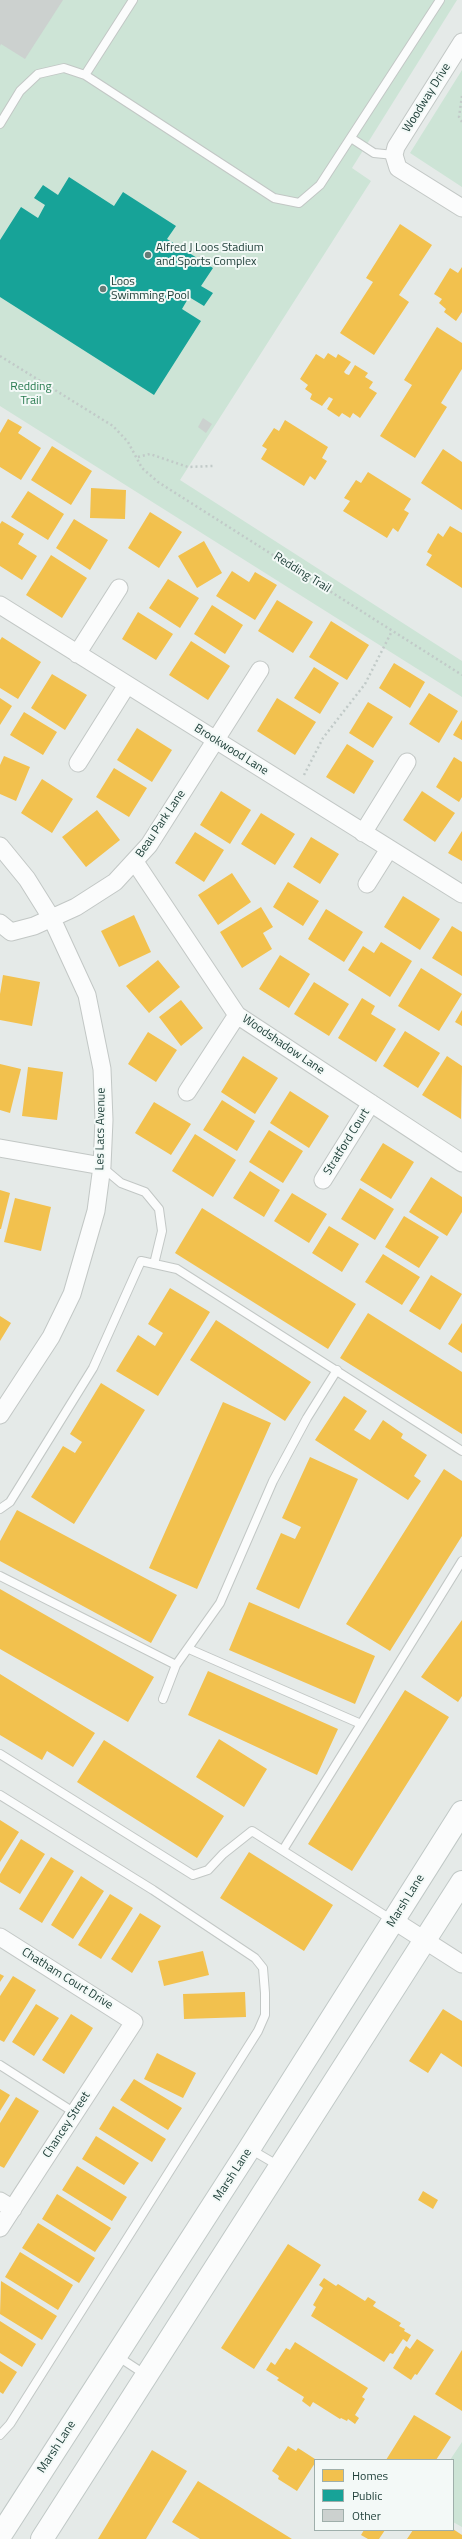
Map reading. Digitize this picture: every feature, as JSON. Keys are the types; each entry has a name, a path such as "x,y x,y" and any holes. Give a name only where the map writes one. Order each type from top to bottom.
{"main road":[{"name":"Marsh Lane","path":"0,2536 249,2149 462,1812"},
{"path":"42,2539 278,2166 462,1882"}],"street":[{"name":"Woodway Drive","path":"394,155 396,147 462,42"},
{"path":"394,155 398,168 462,208"},
{"path":"77,654 119,588"},
{"name":"Brookwood Lane","path":"0,605 462,894"},
{"name":"Beau Park Lane","path":"0,923 11,932 52,919 105,889 135,862 161,826 260,670"},
{"path":"78,763 127,685"},
{"path":"363,833 407,762"},
{"name":"Les Lacs Avenue","path":"0,846 27,879 52,919 87,995 94,1022 102,1069 104,1120 102,1166 96,1211 72,1294 51,1337 0,1415"},
{"path":"367,884 389,849"},
{"name":"Woodshadow Lane","path":"135,862 237,1014 462,1163"},
{"path":"187,1092 237,1014"},
{"name":"Stratford Court","path":"323,1180 371,1103"},
{"path":"0,1148 102,1166"},
{"path":"393,1920 462,1964"},
{"name":"Chatham Court Drive","path":"0,1937 134,2022"},
{"name":"Chancey Street","path":"0,2228 6,2205 75,2113 134,2022"}],"lane":[{"path":"85,75 133,0"},
{"path":"0,124 20,91 38,74 64,68 85,75 274,198 299,203 320,185 440,0"},
{"path":"351,138 374,153 394,155"},
{"path":"102,1166 121,1183 145,1192 159,1209 162,1231 154,1264"},
{"path":"0,1509 10,1502 93,1368 141,1260 177,1269 462,1451"},
{"path":"162,1699 176,1665 189,1649 220,1602 273,1480 307,1418 337,1370"},
{"path":"283,1850 462,1561"},
{"path":"0,1576 176,1665"},
{"path":"189,1649 361,1724"},
{"path":"0,1754 193,1875 208,1870 223,1854 252,1832 393,1920"},
{"path":"0,1795 154,1890 255,1958 263,1968 265,2015 258,2031 38,2380 0,2435"},
{"path":"0,2065 75,2113"},
{"path":"249,2149 278,2166"},
{"path":"116,2356 146,2375"}],"path":[{"path":"462,96 458,117 462,122"},
{"name":"Redding Trail","path":"0,356 113,426 121,433 138,457 142,468 158,482 462,675"},
{"path":"138,457 150,454 161,456 188,467 213,466"},
{"path":"295,790 324,738 365,684 392,631"}],"green space":[{"name":"Alfred J Loos Stadium and Sports Complex","path":"0,0 457,0 352,168 371,181 180,480 462,661 462,697 0,406"},
{"path":"462,70 462,187 410,153"},
{"path":"462,2442 462,2527 454,2523 454,2459 451,2459"}],"building: Homes":[{"path":"400,224 432,245 399,295 409,302 374,355 340,333 373,282 366,278"},
{"path":"462,267 462,312 456,321 444,312 446,309 439,303 442,299 434,294 450,268 458,273"},
{"path":"437,327 462,343 462,369 441,403 447,407 415,458 380,436 412,385 404,380"},
{"path":"328,353 336,358 338,354 351,362 344,372 346,374 349,375 355,365 368,373 365,377 373,382 369,388 377,393 360,418 353,413 350,418 342,413 339,417 327,409 333,399 329,397 322,406 310,399 312,394 305,389 308,385 300,379 316,354 324,359"},
{"path":"8,419 22,427 18,433 41,448 21,480 0,467 0,433"},
{"path":"285,420 328,447 322,458 327,461 315,480 310,476 304,486 261,459 267,449 262,446 274,428 279,431"},
{"path":"52,446 92,471 71,505 31,480"},
{"path":"443,449 462,462 462,510 421,483"},
{"path":"368,472 411,499 404,510 409,513 398,532 393,528 387,538 343,511 350,501 344,498 356,480 361,483"},
{"path":"91,488 126,490 125,519 90,518"},
{"path":"28,491 64,514 48,540 11,517"},
{"path":"150,512 182,532 159,568 128,548"},
{"path":"74,519 108,540 90,570 56,548"},
{"path":"2,521 24,534 18,544 37,556 22,580 0,566 0,524"},
{"path":"450,526 462,533 462,588 426,565 432,555 427,552 438,533 443,537"},
{"path":"204,541 222,573 197,588 178,556"},
{"path":"51,555 87,578 62,618 26,595"},
{"path":"232,571 249,582 255,572 277,585 255,620 216,596"},
{"path":"168,579 199,598 180,628 149,608"},
{"path":"277,600 313,622 293,653 258,631"},
{"path":"212,605 243,625 225,654 194,634"},
{"path":"138,612 173,634 156,660 122,639"},
{"path":"331,621 369,645 347,680 309,657"},
{"path":"2,637 41,662 18,699 0,688 0,640"},
{"path":"191,641 230,666 208,700 169,675"},
{"path":"394,663 425,682 410,708 379,688"},
{"path":"314,667 339,683 320,714 294,698"},
{"path":"52,674 87,695 65,730 31,708"},
{"path":"429,693 458,711 439,743 409,724"},
{"path":"0,698 12,706 0,725"},
{"path":"277,698 316,722 295,755 257,731"},
{"path":"368,702 393,717 373,748 349,733"},
{"path":"24,712 57,732 43,755 10,735"},
{"path":"462,720 462,740 453,735"},
{"path":"137,728 172,750 152,782 117,760"},
{"path":"347,744 374,761 354,794 326,777"},
{"path":"4,756 30,767 16,801 0,794 0,765"},
{"path":"454,757 462,762 462,797 459,802 436,787"},
{"path":"114,768 147,788 129,817 96,797"},
{"path":"42,779 73,799 52,833 21,813"},
{"path":"221,791 251,810 230,844 200,825"},
{"path":"422,791 455,813 435,842 403,820"},
{"path":"97,810 120,840 86,867 62,837"},
{"path":"261,813 295,834 275,865 241,844"},
{"path":"462,831 462,861 448,853"},
{"path":"195,832 224,850 204,882 175,863"},
{"path":"311,837 339,854 320,884 293,867"},
{"path":"232,873 251,902 218,925 198,895"},
{"path":"288,882 319,901 303,926 273,907"},
{"path":"403,896 440,919 420,950 384,927"},
{"path":"261,907 273,927 263,933 272,949 242,968 220,932"},
{"path":"326,909 363,932 344,962 308,939"},
{"path":"134,915 151,952 119,967 101,931"},
{"path":"452,926 462,932 462,976 432,958"},
{"path":"381,942 412,961 390,997 348,970 363,946 374,953"},
{"path":"280,955 310,974 289,1008 259,989"},
{"path":"158,960 180,987 149,1013 126,986"},
{"path":"421,968 462,994 439,1031 398,1006"},
{"path":"3,975 40,982 32,1026 0,1020 0,994"},
{"path":"314,982 349,1004 329,1036 294,1014"},
{"path":"362,998 375,1006 371,1014 396,1029 376,1062 338,1038"},
{"path":"181,1000 203,1028 181,1046 159,1017"},
{"path":"462,1010 462,1026 455,1022"},
{"path":"405,1031 440,1053 418,1088 383,1066"},
{"path":"148,1032 177,1050 156,1082 128,1064"},
{"path":"243,1056 278,1078 255,1114 221,1092"},
{"path":"447,1056 462,1066 461,1119 422,1095"},
{"path":"0,1064 21,1069 10,1113 0,1110"},
{"path":"28,1067 63,1072 57,1120 22,1116"},
{"path":"290,1091 329,1116 309,1148 270,1123"},
{"path":"222,1100 255,1121 237,1151 203,1130"},
{"path":"154,1102 191,1124 171,1155 135,1133"},
{"path":"269,1130 303,1151 283,1183 249,1162"},
{"path":"195,1134 236,1160 213,1197 172,1171"},
{"path":"383,1143 414,1162 391,1199 360,1180"},
{"path":"250,1171 280,1190 264,1217 233,1198"},
{"path":"431,1177 462,1197 462,1212 447,1236 409,1212"},
{"path":"360,1188 394,1209 375,1240 341,1219"},
{"path":"0,1190 10,1193 1,1229 0,1229"},
{"path":"292,1193 327,1214 309,1243 274,1221"},
{"path":"15,1198 51,1207 41,1251 4,1242"},
{"path":"202,1208 356,1304 328,1349 175,1253"},
{"path":"404,1216 439,1237 419,1268 385,1247"},
{"path":"329,1226 359,1244 342,1272 312,1253"},
{"path":"383,1254 420,1277 402,1305 365,1282"},
{"path":"431,1275 462,1294 440,1330 409,1311"},
{"path":"170,1288 210,1312 158,1396 116,1371 138,1335 155,1346 163,1333 148,1324"},
{"path":"368,1313 462,1372 462,1434 340,1358"},
{"path":"0,1316 11,1323 0,1341"},
{"path":"216,1320 311,1382 285,1421 190,1360"},
{"path":"462,1323 462,1353 448,1344"},
{"path":"101,1383 145,1410 74,1524 31,1497 63,1446 75,1453 82,1442 70,1434"},
{"path":"344,1396 367,1411 354,1430 370,1440 383,1420 403,1434 401,1438 427,1455 414,1476 421,1481 408,1500 315,1440"},
{"path":"223,1402 271,1423 197,1589 149,1568"},
{"path":"310,1457 358,1479 299,1609 256,1589 281,1533 295,1539 301,1527 282,1518"},
{"path":"444,1469 462,1481 462,1536 390,1651 346,1624"},
{"path":"17,1510 177,1595 151,1643 0,1561 0,1541"},
{"path":"0,1589 154,1677 128,1722 0,1649"},
{"path":"249,1602 375,1656 355,1704 229,1650"},
{"path":"462,1620 462,1696 458,1702 421,1677"},
{"path":"208,1671 338,1729 317,1775 188,1715"},
{"path":"0,1674 95,1733 73,1767 47,1751 42,1760 0,1735"},
{"path":"405,1690 449,1717 352,1871 308,1844"},
{"path":"219,1739 267,1769 244,1807 196,1777"},
{"path":"104,1740 224,1816 197,1858 77,1782"},
{"path":"0,1820 19,1832 0,1862"},
{"path":"21,1839 45,1854 20,1894 0,1882 0,1874"},
{"path":"249,1852 333,1905 304,1951 220,1898"},
{"path":"51,1857 74,1871 42,1923 19,1909"},
{"path":"81,1876 104,1891 73,1939 51,1925"},
{"path":"110,1894 133,1908 101,1959 78,1945"},
{"path":"140,1913 161,1926 132,1973 111,1959"},
{"path":"203,1951 209,1975 164,1986 158,1961"},
{"path":"0,1974 4,1976 0,1982"},
{"path":"13,1976 36,1990 4,2042 0,2040 0,1996"},
{"path":"245,1992 246,2017 184,2019 183,1994"},
{"path":"36,2004 59,2018 34,2056 12,2042"},
{"path":"443,2009 462,2021 462,2067 441,2053 428,2073 409,2061"},
{"path":"71,2014 93,2028 64,2074 42,2060"},
{"path":"157,2053 196,2073 183,2098 144,2079"},
{"path":"134,2079 182,2108 168,2130 120,2100"},
{"path":"0,2089 10,2095 0,2111"},
{"path":"16,2097 39,2111 4,2168 0,2166 0,2123"},
{"path":"113,2106 166,2139 152,2162 99,2129"},
{"path":"96,2136 139,2163 124,2185 82,2159"},
{"path":"77,2166 127,2197 112,2221 62,2190"},
{"path":"423,2191 438,2200 433,2209 418,2200"},
{"path":"57,2194 111,2228 95,2252 42,2219"},
{"path":"38,2223 95,2258 79,2283 22,2248"},
{"path":"288,2244 321,2265 254,2369 221,2348"},
{"path":"20,2252 73,2285 58,2310 5,2277"},
{"path":"324,2278 336,2286 338,2284 365,2301 368,2297 376,2302 373,2306 401,2323 399,2326 411,2335 407,2342 403,2339 393,2354 390,2353 384,2362 311,2316 316,2307 313,2305 323,2288 319,2285"},
{"path":"1,2281 57,2316 42,2340 0,2314"},
{"path":"0,2321 36,2344 22,2367 0,2353"},
{"path":"417,2339 434,2350 417,2375 415,2374 411,2380 393,2368 406,2346 410,2349"},
{"path":"295,2342 368,2388 362,2397 365,2399 355,2415 359,2418 355,2424 348,2419 347,2421 341,2418 340,2419 313,2402 310,2407 302,2401 304,2397 277,2380 279,2378 266,2370 271,2362 275,2365 286,2348 290,2350"},
{"path":"462,2350 462,2411 435,2394"},
{"path":"0,2361 17,2372 3,2394 0,2392"},
{"path":"414,2415 451,2437 437,2459 387,2459"},
{"path":"288,2446 296,2451 298,2448 315,2459 314,2465 297,2491 278,2479 279,2476 272,2471"},
{"path":"152,2450 187,2471 146,2539 98,2539"},
{"path":"198,2481 292,2539 200,2539 172,2522"},
{"path":"454,2530 462,2535 462,2539 407,2539 412,2531 454,2531"},
{"path":"363,2531 384,2531 379,2539 368,2539 361,2535"}],"building: Public":[{"name":"Loos Swimming Pool","path":"69,177 114,206 123,192 176,226 167,239 213,268 201,286 213,293 204,306 189,297 182,309 201,321 154,395 0,297 0,240 21,207 38,218 45,205 34,198 43,185 58,195"}],"building: Other":[{"path":"0,0 63,0 25,59 1,44 0,46"},
{"path":"203,418 212,424 206,433 198,427"}],"place":[{"name":"Alfred J Loos Stadium and Sports Complex","path":"148,255"},
{"name":"Loos Swimming Pool","path":"103,289"}]}
